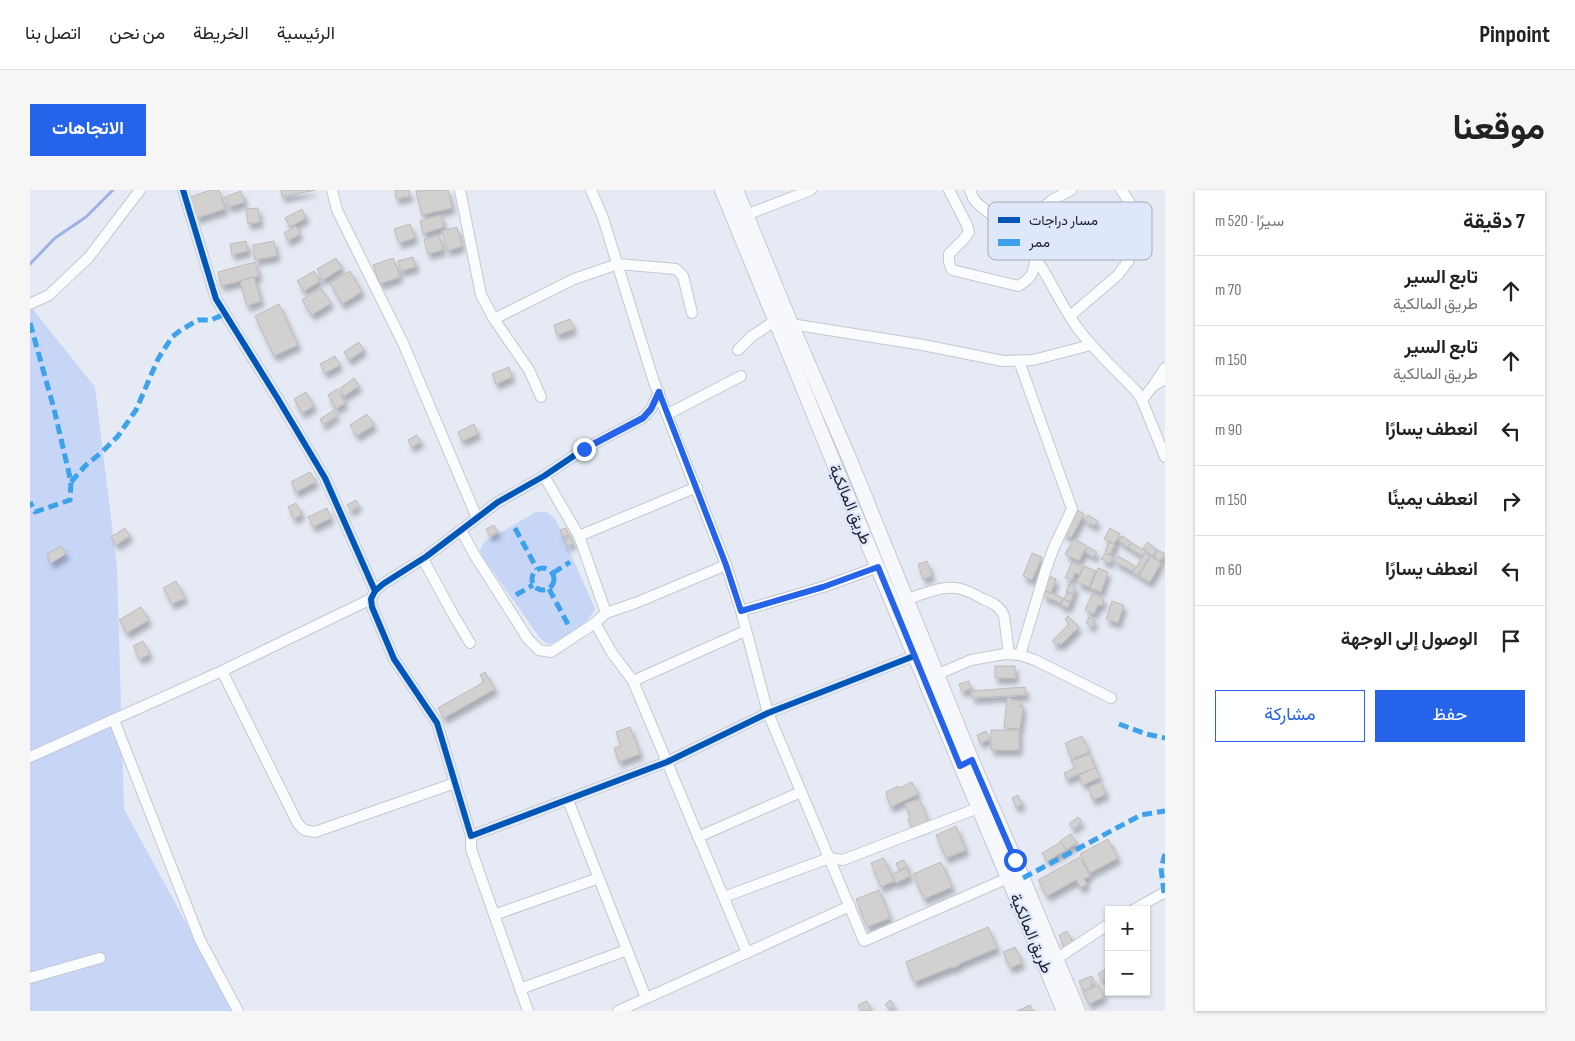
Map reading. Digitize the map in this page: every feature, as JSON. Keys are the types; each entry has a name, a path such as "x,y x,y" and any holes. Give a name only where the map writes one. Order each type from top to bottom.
{"main road":[{"name":"طريق المالكية","path":"730,193 746,215 907,599 936,675 966,763 978,808 1009,862 1008,878 1064,1011"},
{"name":"طريق المالكية","path":"730,193 776,321 834,466 914,656 966,763 1009,862 1056,959 1078,1011"},
{"path":"834,466 850,460"}],"street":[{"path":"30,304 49,295 89,257 140,190"},
{"path":"183,190 216,299 325,478 373,595 372,608 394,659 437,723 471,836 471,849 528,1011"},
{"path":"332,190 337,210 403,343 477,518"},
{"path":"460,190 481,295 494,319 529,370 541,397"},
{"path":"591,190 603,218 659,392 726,565 741,611 768,713 864,941 1008,878"},
{"path":"746,215 811,190"},
{"path":"949,190 968,232 964,239 948,254 952,270 1018,286 1028,280 1033,273 1036,260"},
{"path":"970,190 977,203 988,211"},
{"path":"1050,202 1071,190"},
{"path":"1121,190 1129,202"},
{"path":"1037,260 1070,316 1091,345 1132,387 1142,400 1165,457"},
{"path":"1070,316 1118,275 1129,260"},
{"path":"494,319 574,279 618,264 676,269 683,276 692,313"},
{"path":"738,350 752,336 776,321"},
{"path":"791,324 913,343 1003,361 1048,357 1091,345"},
{"path":"1019,361 1072,509 1046,569 1020,655"},
{"path":"1142,400 1165,368"},
{"path":"668,414 741,376"},
{"path":"1153,386 1165,379"},
{"path":"30,757 222,671 373,595 383,584 423,558 498,502 544,476 584,449 643,418 651,409 659,392"},
{"path":"544,476 579,536 606,613"},
{"path":"579,536 696,487"},
{"path":"461,530 528,639 539,650 552,652 595,623 606,613 638,602 726,565"},
{"path":"423,558 470,643"},
{"path":"741,611 823,587 878,567"},
{"path":"907,599 941,589 954,588 963,589 996,604 1002,610 1004,616 1009,654"},
{"path":"595,623 612,653 633,681 747,953"},
{"path":"633,681 745,631"},
{"path":"936,675 971,660 988,656 1020,655 1036,660 1110,698"},
{"path":"471,836 667,762 768,713 914,656"},
{"path":"222,671 298,824 304,830 315,832 455,783"},
{"path":"114,720 200,940 238,1011"},
{"path":"698,837 801,792"},
{"path":"568,800 646,998"},
{"path":"724,897 829,858 843,860 978,808"},
{"path":"494,915 599,878"},
{"path":"1140,906 1165,892"},
{"path":"618,1011 850,906"},
{"path":"1056,959 1105,927"},
{"path":"520,989 627,950"},
{"path":"30,978 100,958"}],"shaded area":[{"path":"30,306 95,387 117,567 124,809 234,1011 30,1011"},
{"path":"848,472 962,745 958,747 844,473"},
{"path":"536,512 547,512 556,520 595,609 581,625 551,644 546,643 540,638 482,556 480,550 484,542"}],"building":[{"path":"211,190 219,190 225,209 197,218 190,197"},
{"path":"281,190 315,190 282,197"},
{"path":"395,190 409,190 410,196 396,199"},
{"path":"448,190 452,208 422,215 416,191"},
{"path":"241,191 245,202 229,207 225,197"},
{"path":"258,208 260,222 248,224 246,209"},
{"path":"302,209 306,218 290,227 285,218"},
{"path":"441,215 444,227 423,234 420,221"},
{"path":"410,224 415,238 399,243 394,229"},
{"path":"296,226 300,234 288,241 284,233"},
{"path":"457,227 462,246 448,251 442,231"},
{"path":"439,235 443,250 428,254 424,240"},
{"path":"246,241 248,251 232,255 230,244"},
{"path":"274,241 277,256 255,260 253,245"},
{"path":"413,257 416,267 401,271 398,261"},
{"path":"336,258 342,268 323,280 317,269"},
{"path":"393,258 400,277 380,284 373,265"},
{"path":"255,262 259,276 221,286 218,272"},
{"path":"314,271 320,281 304,291 297,281"},
{"path":"350,271 362,292 342,304 330,283"},
{"path":"254,277 261,301 247,306 240,281"},
{"path":"321,288 331,303 312,315 302,300"},
{"path":"279,304 298,345 274,356 255,316"},
{"path":"570,319 574,329 557,335 554,325"},
{"path":"359,342 364,350 349,360 344,352"},
{"path":"335,356 340,365 325,373 320,364"},
{"path":"509,367 512,377 496,384 492,374"},
{"path":"354,378 359,386 344,396 339,389"},
{"path":"337,389 345,403 336,409 328,395"},
{"path":"306,392 314,406 302,413 294,399"},
{"path":"334,410 337,415 323,425 320,419"},
{"path":"367,414 374,425 357,436 350,425"},
{"path":"474,424 478,434 462,441 458,432"},
{"path":"417,435 421,442 411,447 408,440"},
{"path":"310,472 316,482 296,492 291,482"},
{"path":"356,500 359,505 351,511 347,505"},
{"path":"296,503 302,514 294,519 288,507"},
{"path":"327,508 331,518 313,527 308,517"},
{"path":"1076,509 1084,514 1071,538 1063,533"},
{"path":"1088,515 1098,521 1094,526 1084,520"},
{"path":"494,525 498,532 490,536 486,529"},
{"path":"125,528 130,536 116,545 111,537"},
{"path":"566,528 569,535 563,537 560,530"},
{"path":"1110,528 1120,534 1114,544 1104,539"},
{"path":"1122,536 1131,542 1128,547 1119,541"},
{"path":"571,537 573,544 567,546 565,540"},
{"path":"1074,539 1087,546 1079,561 1065,554"},
{"path":"1109,542 1115,545 1110,554 1105,551"},
{"path":"1148,542 1157,550 1152,556 1143,548"},
{"path":"1132,543 1145,551 1142,556 1128,547"},
{"path":"61,546 66,554 51,563 47,554"},
{"path":"1088,547 1097,552 1094,557 1085,552"},
{"path":"1158,550 1165,554 1160,561 1154,556"},
{"path":"1032,553 1042,557 1032,580 1023,576"},
{"path":"1105,553 1113,557 1110,563 1101,559"},
{"path":"1145,553 1150,556 1138,575 1133,572"},
{"path":"1118,556 1135,566 1132,571 1115,562"},
{"path":"1151,556 1161,563 1150,582 1139,576"},
{"path":"927,561 932,576 923,579 918,564"},
{"path":"1072,562 1083,567 1079,575 1075,573 1072,580 1065,578"},
{"path":"1084,566 1096,571 1089,587 1077,582"},
{"path":"1098,568 1108,572 1101,592 1090,588"},
{"path":"1049,576 1056,579 1051,593 1044,590"},
{"path":"176,581 185,598 172,604 163,588"},
{"path":"1069,584 1076,587 1073,594 1066,592"},
{"path":"1045,591 1063,598 1061,603 1043,596"},
{"path":"1067,592 1073,595 1071,602 1064,599"},
{"path":"1092,594 1104,599 1101,606 1098,605 1094,614 1085,610"},
{"path":"1063,599 1070,602 1068,608 1061,605"},
{"path":"1112,601 1124,605 1118,623 1106,619"},
{"path":"141,607 149,620 127,633 119,620"},
{"path":"1068,616 1079,627 1061,645 1059,643 1056,645 1052,641 1069,624 1065,619"},
{"path":"1089,617 1095,620 1092,627 1086,623"},
{"path":"143,641 150,654 140,659 133,646"},
{"path":"995,666 1015,666 1015,678 995,678"},
{"path":"485,672 495,689 444,718 438,708 484,682 480,675"},
{"path":"969,681 971,688 962,692 959,684"},
{"path":"1025,687 1026,695 972,698 971,691"},
{"path":"1007,698 1021,701 1020,707 1023,706 1020,729 1004,728"},
{"path":"630,727 640,754 619,762 614,748 621,746 616,732"},
{"path":"991,730 1019,730 1019,750 991,750"},
{"path":"986,731 990,739 980,743 977,735"},
{"path":"1082,736 1089,752 1072,759 1065,743"},
{"path":"1090,754 1095,768 1066,779 1064,773 1075,768 1071,761"},
{"path":"1095,768 1100,777 1083,785 1079,775"},
{"path":"912,782 918,794 891,807 886,792"},
{"path":"1101,782 1106,794 1093,800 1088,788"},
{"path":"1018,795 1022,805 1016,807 1012,798"},
{"path":"919,799 929,823 912,830 908,819 911,818 905,804"},
{"path":"1078,817 1082,821 1073,829 1069,824"},
{"path":"956,826 966,850 946,858 936,835"},
{"path":"1071,834 1077,843 1066,850 1060,841"},
{"path":"1108,839 1118,858 1090,873 1080,854"},
{"path":"1061,842 1066,850 1047,861 1042,853"},
{"path":"1080,857 1090,876 1084,879 1087,884 1081,888 1076,880 1047,896 1038,880"},
{"path":"884,858 894,881 881,887 871,863"},
{"path":"904,860 907,867 899,870 896,863"},
{"path":"941,862 952,887 924,899 913,874"},
{"path":"907,868 910,876 896,883 892,874"},
{"path":"879,890 890,918 867,927 856,899"},
{"path":"988,927 997,948 960,965 914,982 906,962"},
{"path":"1067,931 1073,943 1064,947 1059,935"},
{"path":"1015,947 1022,963 1010,968 1003,952"},
{"path":"1105,970 1105,979 1102,981 1098,974"},
{"path":"1092,976 1094,980 1090,982 1092,987 1083,991 1079,981"},
{"path":"1099,985 1104,997 1089,1004 1083,992"},
{"path":"890,1000 894,1004 889,1009 885,1005"},
{"path":"867,1001 872,1011 861,1011 858,1005"},
{"path":"1030,1005 1033,1011 1017,1011"}],"waterway":[{"path":"30,264 55,238 86,217 113,190"}],"marked path":[{"path":"71,482 86,465 118,436 136,410 158,359 172,337 198,320 211,320 225,314"},
{"path":"30,323 54,409 71,482 70,500 35,512 30,502"},
{"path":"515,528 537,569"},
{"path":"553,573 570,562"},
{"path":"539,568 547,568 554,575 554,579 554,583 547,590 539,590 532,583 532,575 539,568"},
{"path":"516,595 533,585"},
{"path":"549,589 570,628"},
{"path":"1119,724 1146,734 1165,738"},
{"path":"1023,878 1141,815 1165,811"},
{"path":"1164,893 1161,868 1165,854"}],"cycle path":[{"path":"183,190 216,299 325,478 375,591"},
{"path":"659,392 651,409 643,418 584,449 544,476 498,502 427,556 383,584 375,591 371,599 372,607 394,659 437,723 471,836 667,762 768,713 914,656"}],"route":[{"path":"584,449 643,418 651,409 659,392 726,565 741,611 823,587 878,567 960,766 972,760 1015,860"}]}
